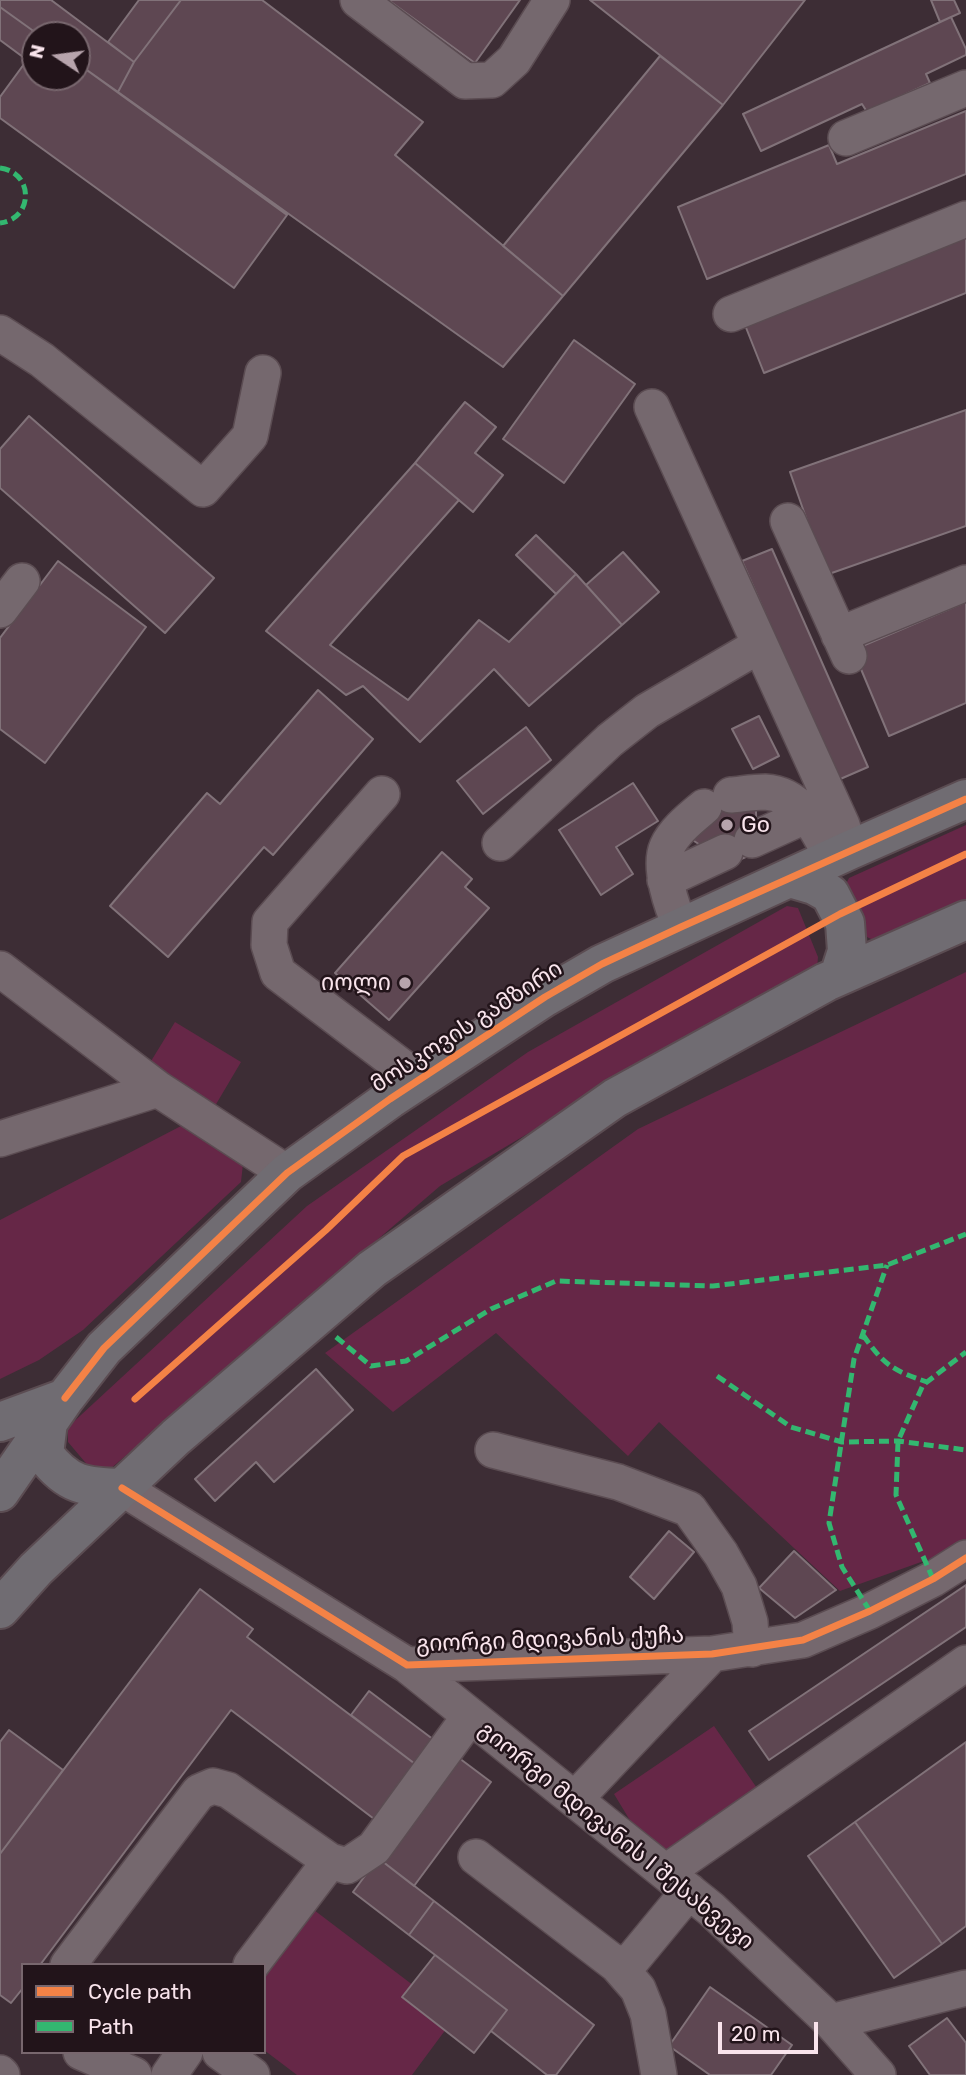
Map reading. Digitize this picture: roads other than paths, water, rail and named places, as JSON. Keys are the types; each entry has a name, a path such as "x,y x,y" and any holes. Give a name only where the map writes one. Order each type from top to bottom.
{"main road":[{"name":"მოსკოვის გამზირი","path":"0,1492 104,1348 288,1173 419,1080 545,997 602,964 966,799"},
{"path":"790,878 814,885 830,894 845,923 847,951 839,976"},
{"path":"0,1609 36,1569 176,1437 383,1261 615,1098 839,976 966,920"},
{"path":"0,1422 57,1410 44,1454 55,1469 72,1482 91,1487 122,1488"},
{"path":"0,1594 36,1569"}],"street":[{"path":"358,0 466,81 492,80 514,60 552,0"},
{"path":"846,138 966,88"},
{"path":"731,314 966,219"},
{"path":"0,333 42,360 203,489 250,436 263,373"},
{"path":"652,407 842,825 841,854"},
{"path":"788,521 844,645 966,583"},
{"path":"0,610 22,581"},
{"path":"500,843 610,740 647,711 760,645"},
{"path":"681,927 666,880 666,848 683,825 718,801 765,792 790,798 841,854"},
{"path":"382,794 270,922 270,945 278,973 419,1080"},
{"path":"666,880 807,815"},
{"path":"0,969 158,1089 288,1173"},
{"path":"0,1139 158,1089"},
{"path":"494,1450 618,1482 690,1509 739,1586 750,1622 752,1649"},
{"name":"გიორგი მდივანის ქუჩა","path":"122,1488 407,1665 712,1654 803,1640 933,1579 966,1558"},
{"path":"575,1799 712,1654"},
{"path":"617,1965 632,1960 678,1882 966,1663"},
{"name":"გიორგი მდივანის I შესახვევი","path":"407,1665 711,1909 831,2022 878,2075"},
{"path":"70,1963 199,1792 213,1786 228,1790 330,1861 347,1866 374,1848 470,1716"},
{"path":"476,1857 617,1965 638,1989 648,2014 659,2075"},
{"path":"253,1963 330,1861"},
{"path":"831,2022 966,1987"},
{"path":"86,2054 134,2075"},
{"path":"169,2075 185,2054"},
{"path":"223,2054 252,2075"}],"place":[{"name":"Go","path":"727,825"},
{"name":"იოლი","path":"405,983"}]}
